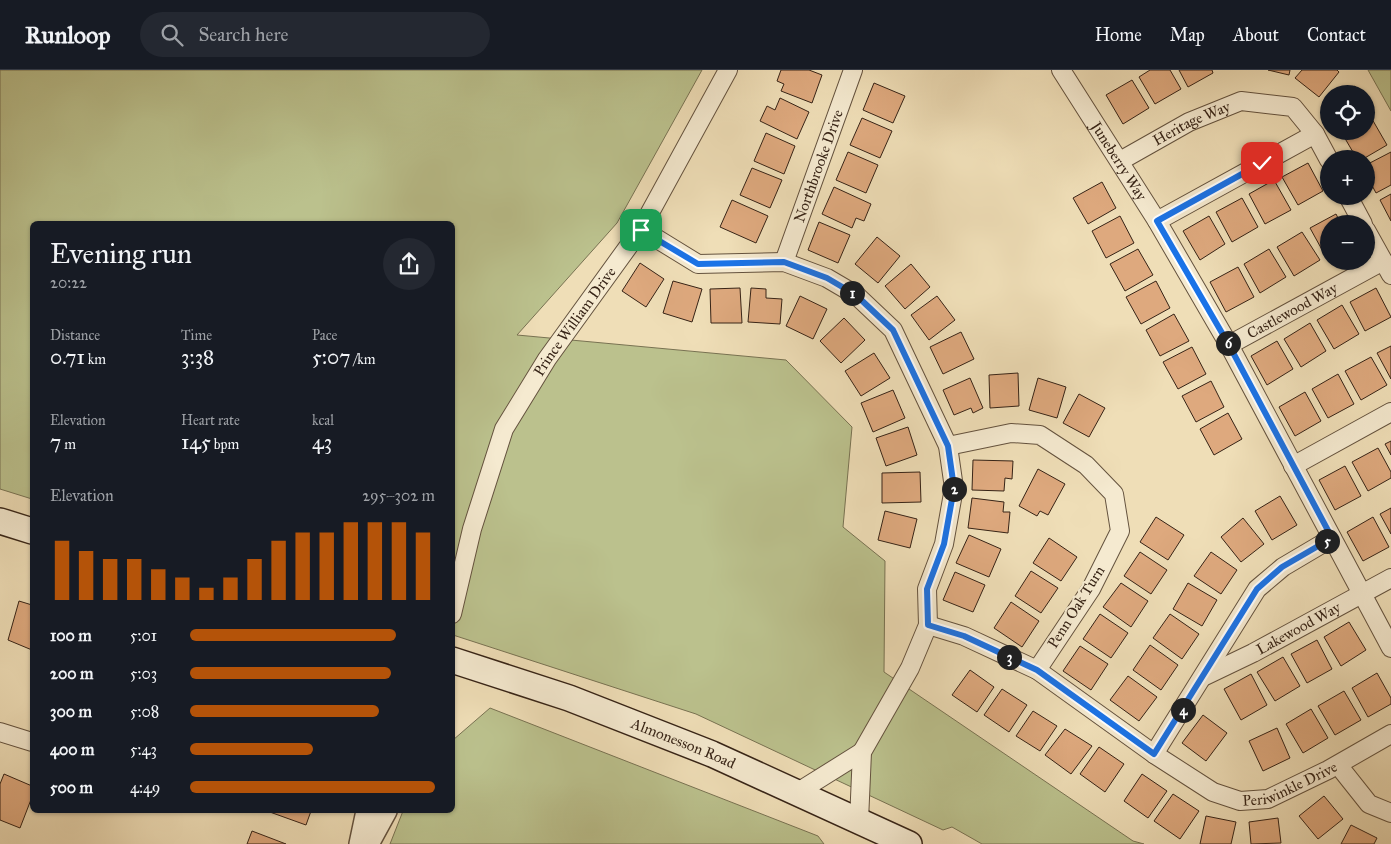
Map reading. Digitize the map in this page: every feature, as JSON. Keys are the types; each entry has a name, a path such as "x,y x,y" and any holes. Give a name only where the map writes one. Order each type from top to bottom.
{"main road":[{"path":"0,521 30,530"},
{"name":"Almonesson Road","path":"455,661 569,698 712,754 909,844"}],"street":[{"name":"Prince William Drive","path":"455,601 472,529 504,430 518,404 547,360 641,230 728,70"},
{"name":"Northbrooke Drive","path":"784,262 853,70"},
{"name":"Juneberry Way","path":"1061,70 1157,221 1229,345 1391,648"},
{"name":"Heritage Way","path":"1120,161 1189,122 1241,102 1293,107 1315,134 1324,150"},
{"path":"1157,221 1315,134"},
{"path":"641,230 698,264 784,262 827,278 856,295 893,330 948,446 954,488 944,544 927,589 928,625 910,668 862,752 859,821"},
{"path":"1375,246 1387,268"},
{"name":"Castlewood Way","path":"1229,345 1387,268"},
{"path":"1293,466 1391,412"},
{"name":"Penn Oak Turn","path":"948,446 1011,434 1040,436 1086,465 1114,494 1120,531 1092,589 1037,670"},
{"name":"Prince William Drive","path":"455,552 458,545 472,529"},
{"path":"1154,754 1205,676 1257,589 1282,567 1332,538"},
{"name":"Lakewood Way","path":"1205,676 1253,653 1391,578"},
{"name":"Periwinkle Drive","path":"928,625 964,636 1037,670 1154,754 1213,792 1240,801 1268,799 1338,765 1391,734"},
{"path":"0,732 30,741"},
{"path":"798,792 862,752"},
{"path":"1338,765 1368,804 1391,812"},
{"path":"360,844 367,813"},
{"path":"368,844 385,813"}],"green space":[{"path":"0,70 702,70 617,223 517,335 786,360 852,427 843,527 885,561 884,672 1133,841 1144,844 982,844 952,827 943,830 696,714 455,636 455,221 30,221 30,498 0,489"},
{"path":"1368,70 1391,70 1391,111"},
{"path":"490,708 818,836 824,844 390,844 402,813 455,813 455,738"}],"building":[{"path":"781,70 809,70 822,75 812,103 781,91 784,84 777,81"},
{"path":"1150,70 1170,70 1181,89 1155,104 1139,77"},
{"path":"1179,70 1212,70 1213,73 1188,87"},
{"path":"1268,70 1290,70 1289,75"},
{"path":"1302,70 1337,70 1339,72 1329,85 1320,85 1319,97 1295,78"},
{"path":"1132,80 1149,108 1123,124 1106,95"},
{"path":"874,83 905,96 893,123 863,110"},
{"path":"780,98 809,112 797,139 760,121 767,106 775,110"},
{"path":"862,118 892,131 880,158 850,145"},
{"path":"1375,124 1387,145 1375,152 1375,150 1352,150 1346,140 1375,140"},
{"path":"766,133 795,146 784,174 754,161"},
{"path":"848,152 878,165 866,193 836,180"},
{"path":"1391,152 1391,185 1376,193 1375,191 1375,160"},
{"path":"1308,163 1320,185 1320,193 1298,205 1282,177"},
{"path":"752,168 782,180 770,208 740,195"},
{"path":"1274,180 1291,210 1265,224 1249,194"},
{"path":"1102,182 1116,208 1088,224 1073,198"},
{"path":"834,187 871,204 864,221 856,218 852,228 822,214"},
{"path":"1391,194 1391,221 1380,200"},
{"path":"1242,198 1258,227 1232,242 1216,212"},
{"path":"732,200 768,216 756,243 720,227"},
{"path":"1120,216 1134,243 1106,258 1092,231"},
{"path":"1209,216 1225,244 1200,260 1183,231"},
{"path":"819,222 850,235 838,263 808,250"},
{"path":"1320,223 1320,246 1310,228"},
{"path":"1302,232 1320,260 1294,276 1277,247"},
{"path":"877,237 900,256 878,283 855,264"},
{"path":"1138,249 1153,275 1125,291 1110,264"},
{"path":"1269,249 1286,277 1260,293 1244,264"},
{"path":"640,263 664,279 646,307 622,291"},
{"path":"911,264 930,287 905,309 885,286"},
{"path":"1238,267 1254,297 1226,312 1210,282"},
{"path":"673,281 702,289 692,322 663,313"},
{"path":"1156,281 1170,308 1141,324 1126,297"},
{"path":"740,288 742,323 711,323 710,289"},
{"path":"751,288 766,289 766,298 782,299 780,324 748,322"},
{"path":"1376,288 1391,317 1365,331 1350,302"},
{"path":"800,296 827,309 813,339 786,326"},
{"path":"937,296 955,320 929,340 911,315"},
{"path":"1342,305 1359,334 1334,349 1317,320"},
{"path":"1174,314 1189,341 1160,356 1146,330"},
{"path":"844,318 865,340 841,363 820,341"},
{"path":"1310,323 1326,351 1301,367 1284,339"},
{"path":"961,332 974,359 943,374 930,347"},
{"path":"1277,341 1293,369 1267,385 1251,356"},
{"path":"1391,346 1391,379 1377,353"},
{"path":"1192,347 1206,374 1178,389 1163,362"},
{"path":"874,353 890,378 861,396 845,371"},
{"path":"1371,357 1387,385 1361,400 1345,371"},
{"path":"1018,373 1019,406 990,408 989,375"},
{"path":"1338,374 1354,404 1328,418 1312,389"},
{"path":"970,378 983,408 973,413 971,408 954,415 943,390"},
{"path":"1038,378 1066,387 1057,418 1029,410"},
{"path":"1211,381 1224,407 1196,422 1182,396"},
{"path":"893,390 905,418 873,432 861,403"},
{"path":"1305,392 1321,421 1295,436 1279,407"},
{"path":"1079,394 1105,408 1089,437 1063,423"},
{"path":"1228,413 1242,439 1214,455 1200,429"},
{"path":"908,427 917,455 886,466 876,438"},
{"path":"1391,441 1391,455 1385,444"},
{"path":"1378,448 1391,472 1391,478 1368,491 1352,462"},
{"path":"973,460 1013,461 1012,479 1005,478 1004,491 972,490"},
{"path":"1345,466 1361,496 1335,510 1319,480"},
{"path":"1038,469 1065,484 1048,515 1040,511 1037,516 1019,506"},
{"path":"920,472 921,502 882,503 882,473"},
{"path":"1280,496 1297,525 1272,540 1255,511"},
{"path":"972,498 1004,502 1003,512 1010,512 1008,533 968,528"},
{"path":"1391,508 1391,534 1380,514"},
{"path":"885,511 917,519 910,548 878,540"},
{"path":"1156,517 1184,535 1168,560 1140,542"},
{"path":"1373,517 1389,547 1363,561 1347,532"},
{"path":"1243,518 1264,544 1241,562 1221,537"},
{"path":"969,535 1001,549 989,577 956,563"},
{"path":"1049,538 1077,557 1061,581 1033,563"},
{"path":"1140,552 1167,570 1151,594 1124,576"},
{"path":"1211,552 1237,570 1221,594 1194,576"},
{"path":"1031,571 1058,588 1041,613 1015,596"},
{"path":"955,572 985,585 973,612 943,600"},
{"path":"1121,583 1148,601 1131,627 1103,607"},
{"path":"1188,583 1217,600 1202,626 1173,609"},
{"path":"19,601 30,604 30,649 8,640"},
{"path":"1011,602 1039,621 1022,647 994,628"},
{"path":"1100,614 1128,633 1111,658 1083,639"},
{"path":"1170,614 1199,634 1182,659 1153,638"},
{"path":"1349,622 1366,650 1341,666 1324,637"},
{"path":"1317,640 1332,669 1307,683 1291,654"},
{"path":"1150,645 1178,665 1161,690 1133,670"},
{"path":"1080,646 1108,664 1091,690 1063,671"},
{"path":"1283,657 1300,686 1275,701 1257,672"},
{"path":"970,670 994,687 977,712 952,695"},
{"path":"1377,673 1391,698 1391,704 1368,717 1352,688"},
{"path":"1251,674 1267,705 1241,720 1224,689"},
{"path":"1128,676 1157,697 1139,721 1110,700"},
{"path":"1002,689 1027,705 1009,732 984,715"},
{"path":"1344,691 1361,720 1335,735 1318,706"},
{"path":"1311,709 1328,738 1303,753 1286,724"},
{"path":"1033,711 1057,726 1040,751 1016,736"},
{"path":"1203,715 1227,733 1206,761 1182,743"},
{"path":"1277,728 1290,758 1263,771 1249,741"},
{"path":"1065,729 1092,746 1071,774 1045,755"},
{"path":"1099,747 1124,764 1105,792 1080,774"},
{"path":"4,774 30,785 30,802 20,828 0,820 0,784"},
{"path":"1142,774 1167,791 1148,818 1124,801"},
{"path":"1173,794 1199,811 1180,839 1154,821"},
{"path":"1324,796 1343,819 1318,839 1299,816"},
{"path":"273,813 310,813 306,825"},
{"path":"1206,816 1236,822 1231,844 1200,844"},
{"path":"1278,818 1281,843 1251,844 1249,822"},
{"path":"1351,825 1377,838 1374,844 1341,844"},
{"path":"252,831 286,844 247,844"}],"route":[{"path":"641,230 698,264 784,262 827,278 856,295 893,330 948,446 954,488 944,544 927,589 928,625 964,636 1037,670 1154,754 1205,676 1257,589 1282,567 1332,538 1229,345 1157,221 1262,163"}]}
